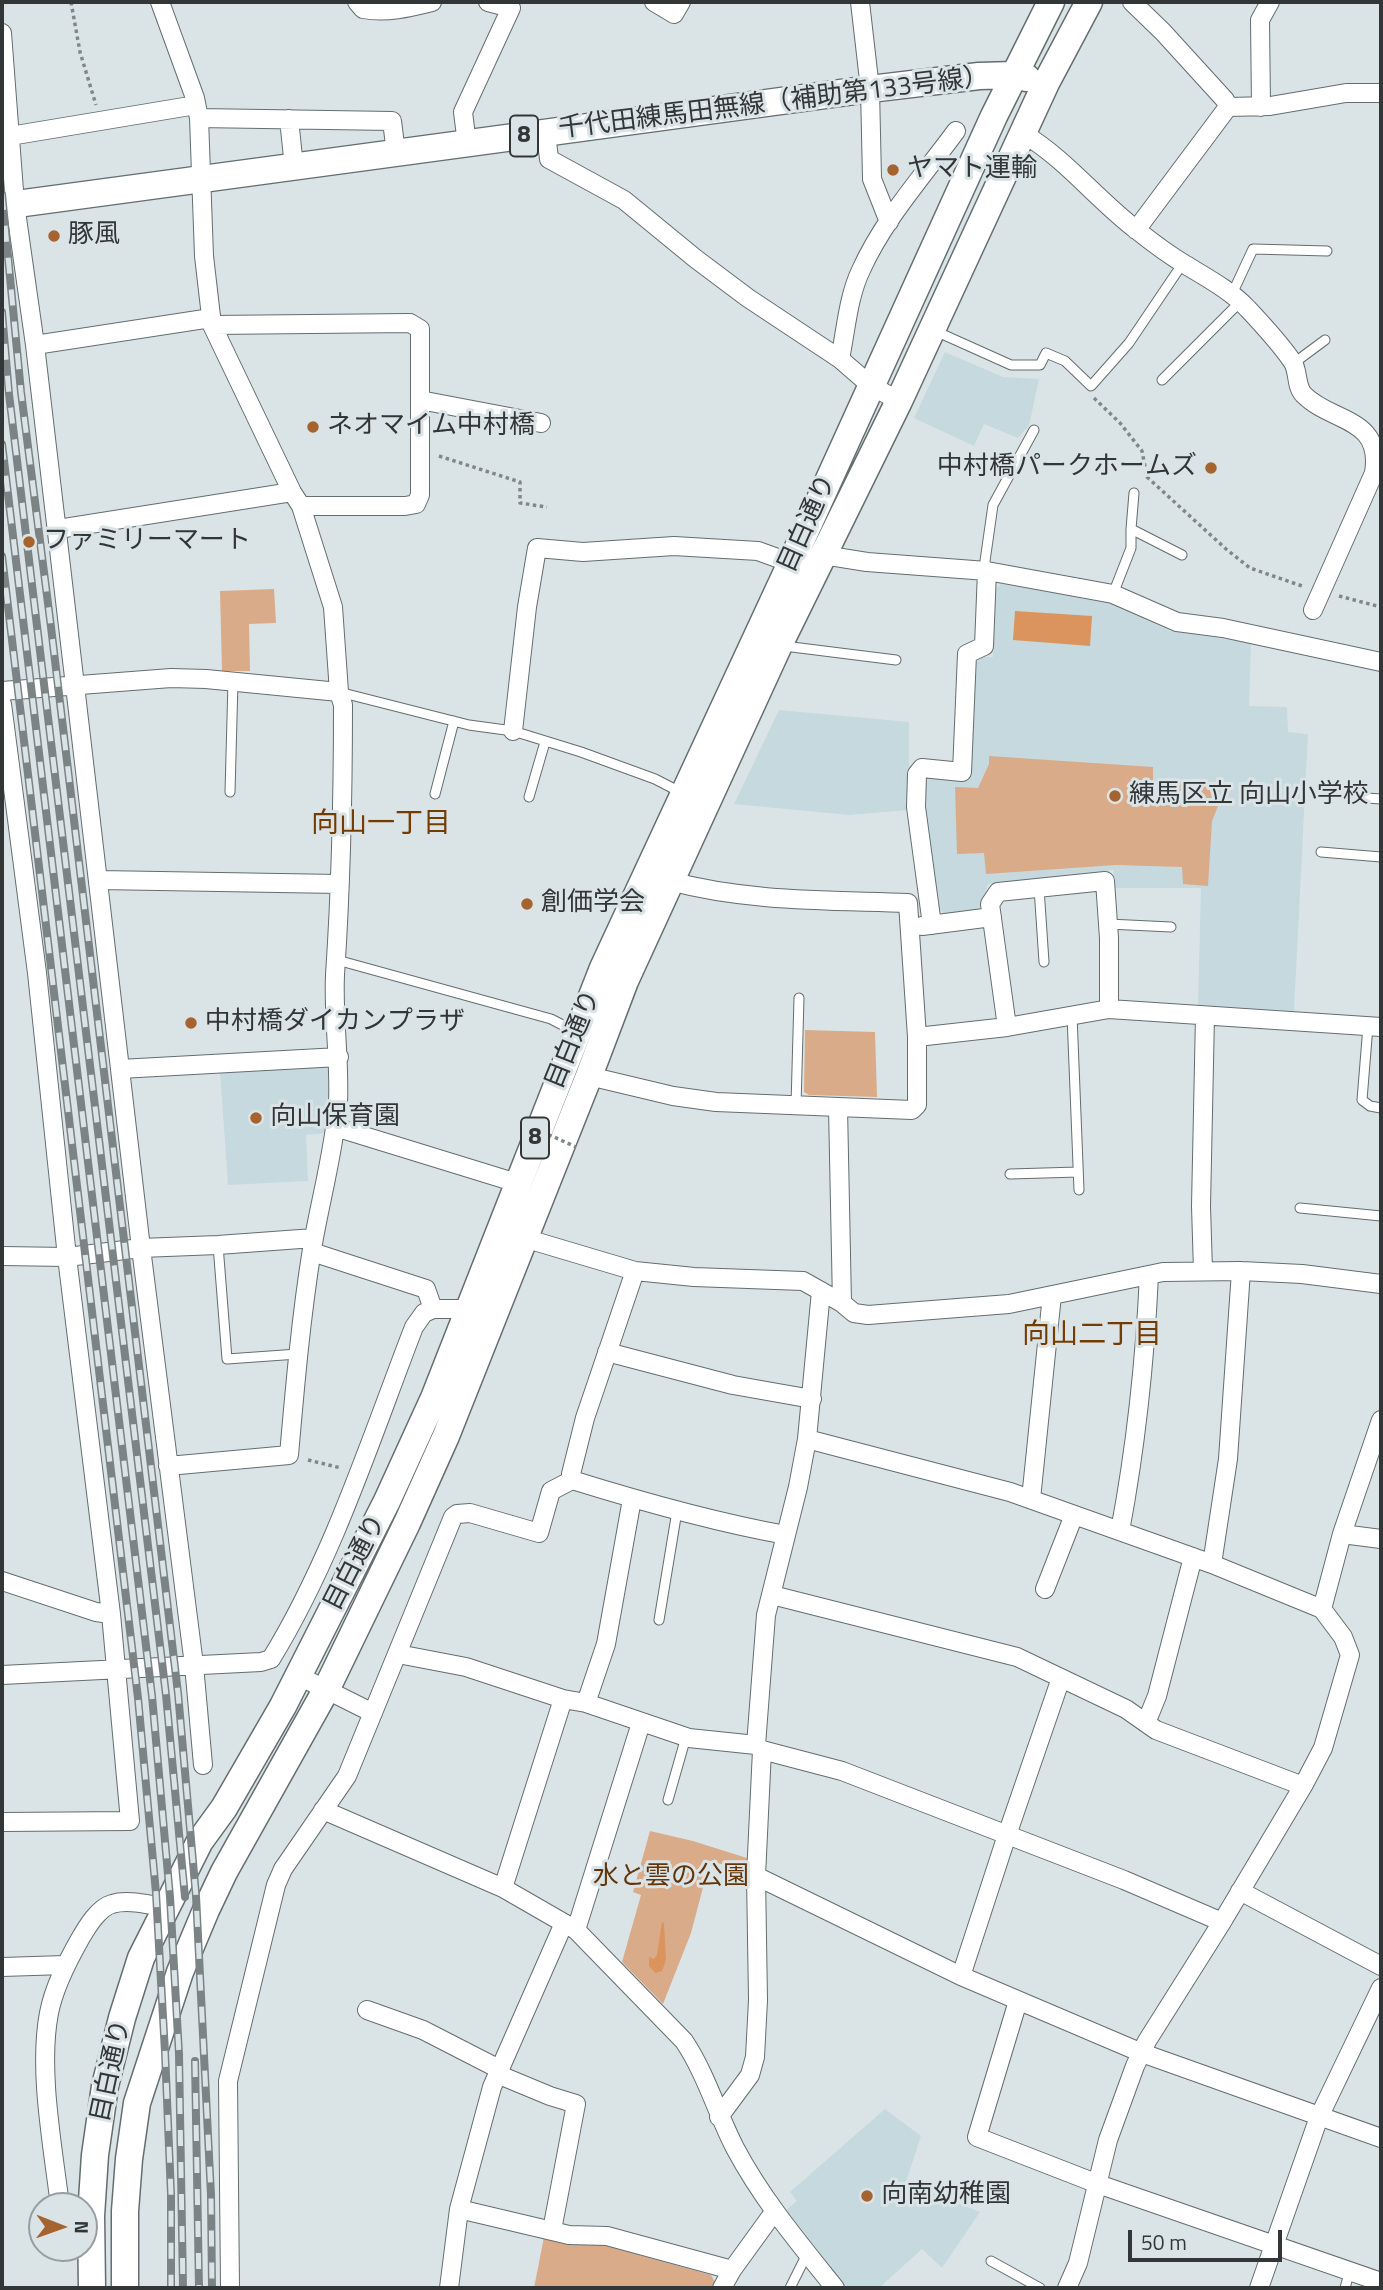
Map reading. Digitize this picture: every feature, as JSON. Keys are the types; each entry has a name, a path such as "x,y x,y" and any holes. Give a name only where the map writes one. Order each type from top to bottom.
{"main road":[{"name":"目白通り","path":"91,2192 105,2086 141,1958 200,1841 250,1766 299,1676 387,1501 434,1398 603,968 791,563 870,385 1014,75 1051,2"},
{"name":"目白通り","path":"125,2288 125,2211 137,2103 180,1972 224,1872 326,1690 380,1580 446,1436 625,981 779,645 900,401 1046,83 1089,2"},
{"name":"千代田練馬田無線（補助第133号線）","path":"9,205 979,76 1014,75 1046,83"},
{"name":"目白通り","path":"91,2262 92,2288"}],"street":[{"path":"160,2 198,112 204,256 212,322 296,499 333,607 339,692 343,705 343,794 335,977 339,1057 335,1128 313,1245 298,1354 289,1455 168,1466"},
{"path":"357,2 363,9 378,12 401,10 432,2"},
{"path":"467,144 463,112 511,8 488,2"},
{"path":"654,2 674,13 681,2"},
{"path":"860,2 870,89 872,179 889,222"},
{"path":"1132,2 1188,59 1225,100 1228,107"},
{"path":"1261,107 1260,20 1270,2"},
{"path":"2,33 10,136 9,205 35,345 58,529 141,1248 194,1665 203,1765"},
{"path":"1228,107 1261,107 1346,93 1381,93"},
{"path":"1136,230 1228,107"},
{"path":"10,136 101,121 198,112 289,119 392,121 396,153"},
{"path":"289,119 294,167"},
{"path":"840,359 860,271 889,222 956,131"},
{"path":"546,133 549,159 624,200 748,298 840,359 870,385 900,401"},
{"path":"1024,134 1051,153 1136,230 1236,298 1294,363 1302,394 1349,420 1373,438 1377,448 1378,474 1313,610"},
{"path":"35,345 212,322 410,323 420,329 420,495 416,504 405,506 296,499 58,529"},
{"path":"420,400 541,423"},
{"path":"513,732 527,607 537,548 583,552 698,547 758,551 791,563"},
{"path":"823,555 867,562 987,571 1113,594 1177,622 1223,628 1381,663"},
{"path":"932,925 916,807 917,774 922,768 962,772 967,654 984,646 987,571"},
{"path":"2,691 171,678 339,692"},
{"path":"2,704 37,973 67,1257 111,1614 130,1821 2,1822"},
{"path":"99,880 339,884"},
{"path":"589,1076 673,1096 716,1102 912,1110 917,1105 917,1037 908,904 767,898 670,881"},
{"path":"1007,1027 990,904 998,892 1105,881 1109,1009"},
{"path":"909,928 992,917"},
{"path":"917,1037 1007,1027 1109,1009 1375,1026"},
{"path":"1203,1271 1200,1206 1205,1016"},
{"path":"120,1069 339,1057"},
{"path":"838,1107 842,1303"},
{"path":"335,1128 517,1183"},
{"path":"524,1238 635,1271 694,1277 803,1281 854,1313 868,1315 1009,1304 1163,1272 1241,1271 1302,1274 1381,1284"},
{"path":"2,1256 67,1257 141,1248 218,1245 313,1245 426,1289 433,1309"},
{"path":"572,1480 571,1474 585,1418 635,1271"},
{"path":"1212,1564 1228,1459 1241,1271"},
{"path":"1120,1531 1132,1466 1144,1360 1149,1275"},
{"path":"719,2117 750,2076 755,2057 758,2000 756,1876 759,1748 766,1615 807,1439 821,1291"},
{"path":"1031,1499 1052,1295"},
{"path":"2,1675 261,1662 271,1659 296,1618 322,1561 414,1327 424,1313 433,1309 468,1309"},
{"path":"607,1352 733,1385 812,1399"},
{"path":"1322,1609 1342,1534 1381,1420"},
{"path":"807,1439 1010,1492 1212,1564 1322,1609 1343,1637 1350,1656 1323,1748 1303,1786 1142,2053 1108,2140 1078,2263 1067,2288"},
{"path":"230,2288 228,2081 275,1885 283,1869 347,1776 449,1522 457,1514 470,1513 539,1533 551,1491 572,1480 729,1525 786,1535"},
{"path":"586,1703 606,1644 632,1499"},
{"path":"1045,1588 1074,1515"},
{"path":"1342,1534 1381,1539"},
{"path":"1146,1723 1157,1696 1194,1557"},
{"path":"2,1581 96,1612 111,1614"},
{"path":"772,1595 1006,1654 1126,1709 1156,1730 1303,1786"},
{"path":"398,1654 466,1667 686,1737 759,1748 842,1771 1124,1880 1222,1922"},
{"path":"299,1676 373,1713"},
{"path":"961,1976 1061,1678"},
{"path":"503,1888 563,1699"},
{"path":"449,2288 459,2209 492,2087 570,1927 640,1723"},
{"path":"323,1810 503,1888 570,1927 684,2041 694,2056 736,2151 774,2212 835,2288"},
{"path":"756,1876 961,1976 1142,2053 1381,2138"},
{"path":"1240,1891 1381,1966"},
{"path":"58,2192 44,2062 49,2012 65,1965 85,1932 102,1909 110,1904 124,1902 166,1906"},
{"path":"2,1967 65,1965"},
{"path":"1259,2288 1319,2117 1381,1988"},
{"path":"1018,2001 977,2137 1098,2184 1381,2282"},
{"path":"367,2010 423,2030 498,2071 550,2096 576,2104 552,2230"},
{"path":"459,2209 569,2235 607,2236 732,2270"},
{"path":"722,2288 774,2212"}],"lane":[{"path":"1163,380 1236,298 1253,249 1327,250"},
{"path":"933,330 1011,365 1040,365 1046,353 1065,361 1091,386 1129,343 1183,263"},
{"path":"1294,363 1325,340"},
{"path":"987,571 985,561 993,505 1034,430"},
{"path":"1113,594 1131,548 1134,493"},
{"path":"1131,529 1182,555"},
{"path":"779,645 896,660"},
{"path":"230,792 233,682"},
{"path":"339,692 454,722 513,732 581,752 655,779 683,794"},
{"path":"435,794 454,722"},
{"path":"529,797 545,742"},
{"path":"1352,797 1381,799"},
{"path":"1321,852 1381,857"},
{"path":"1039,888 1044,961"},
{"path":"1108,924 1171,927"},
{"path":"337,960 551,1019 577,1033"},
{"path":"796,1105 799,998"},
{"path":"1072,1015 1079,1190"},
{"path":"1375,1026 1362,1100 1370,1106 1381,1108"},
{"path":"1010,1174 1078,1172"},
{"path":"1300,1208 1381,1216"},
{"path":"218,1245 227,1359 298,1354"},
{"path":"659,1620 677,1511"},
{"path":"668,1800 686,1737"},
{"path":"790,2288 807,2254"},
{"path":"991,2261 1040,2288"},
{"path":"1345,2288 1350,2270"}],"path":[{"path":"71,2 80,52 101,121"},
{"path":"1087,391 1120,423 1142,451 1147,477 1250,568 1321,592 1381,607"},
{"path":"420,452 455,460 520,482 520,503 547,507"},
{"path":"523,1123 576,1147"},
{"path":"289,1455 358,1472"}],"shaded area":[{"path":"945,352 1003,377 1039,379 1029,425 1018,438 984,424 974,446 914,418"},
{"name":"練馬区立 向山小学校","path":"1001,584 1114,604 1170,631 1251,643 1249,706 1287,707 1288,732 1308,734 1294,1011 1198,1005 1201,888 1112,888 1114,870 988,884 982,906 977,911 945,914 936,907 923,781 929,776 970,778 974,665 982,657 993,657 994,590"},
{"path":"1015,611 1092,616 1090,646 1013,640"},
{"path":"779,710 909,722 909,810 849,815 734,804"},
{"path":"322,1064 331,1072 329,1124 326,1133 306,1135 308,1181 228,1185 220,1071"},
{"path":"662,1922 666,1960 662,1971 655,1973 649,1966 649,1957 654,1959 657,1955"},
{"name":"向南幼稚園","path":"885,2109 921,2136 906,2182 980,2212 942,2268 922,2249 879,2288 848,2288 786,2210 797,2201 790,2192"}],"green space":[{"path":"274,589 276,623 249,624 250,671 222,671 220,591"},
{"path":"989,756 1153,767 1153,780 1219,784 1218,806 1212,821 1208,886 1183,884 1182,867 1116,865 986,874 984,853 957,854 955,787 978,788 989,764"},
{"path":"805,1030 875,1032 877,1097 809,1095 804,1092"},
{"name":"水と雲の公園","path":"650,1831 750,1859 750,1872 710,1861 691,1933 663,2004 622,1962 641,1895 633,1892"},
{"path":"544,2237 596,2243 711,2275 716,2284 713,2288 534,2288"}],"railway":[{"path":"2,194 21,392 178,1693 196,1896 211,2195 212,2288"},
{"path":"2,312 9,394 166,1695 185,1897"},
{"path":"2,444 152,1696 170,1897 179,2054 183,2288"},
{"path":"2,556 138,1698 156,1893 165,2052 171,2194 171,2288"},
{"path":"195,2061 199,2288"}],"place":[{"name":"ヤマト運輸","path":"893,170"},
{"name":"豚風","path":"54,236"},
{"name":"ネオマイム中村橋","path":"313,427"},
{"name":"中村橋パークホームズ","path":"1211,468"},
{"name":"ファミリーマート","path":"29,542"},
{"name":"練馬区立 向山小学校","path":"1115,796"},
{"name":"創価学会","path":"527,904"},
{"name":"中村橋ダイカンプラザ","path":"191,1023"},
{"name":"向山保育園","path":"256,1118"},
{"name":"向南幼稚園","path":"867,2196"}],"district":[{"name":"向山一丁目","path":"381,825"},
{"name":"向山二丁目","path":"1092,1336"}]}
